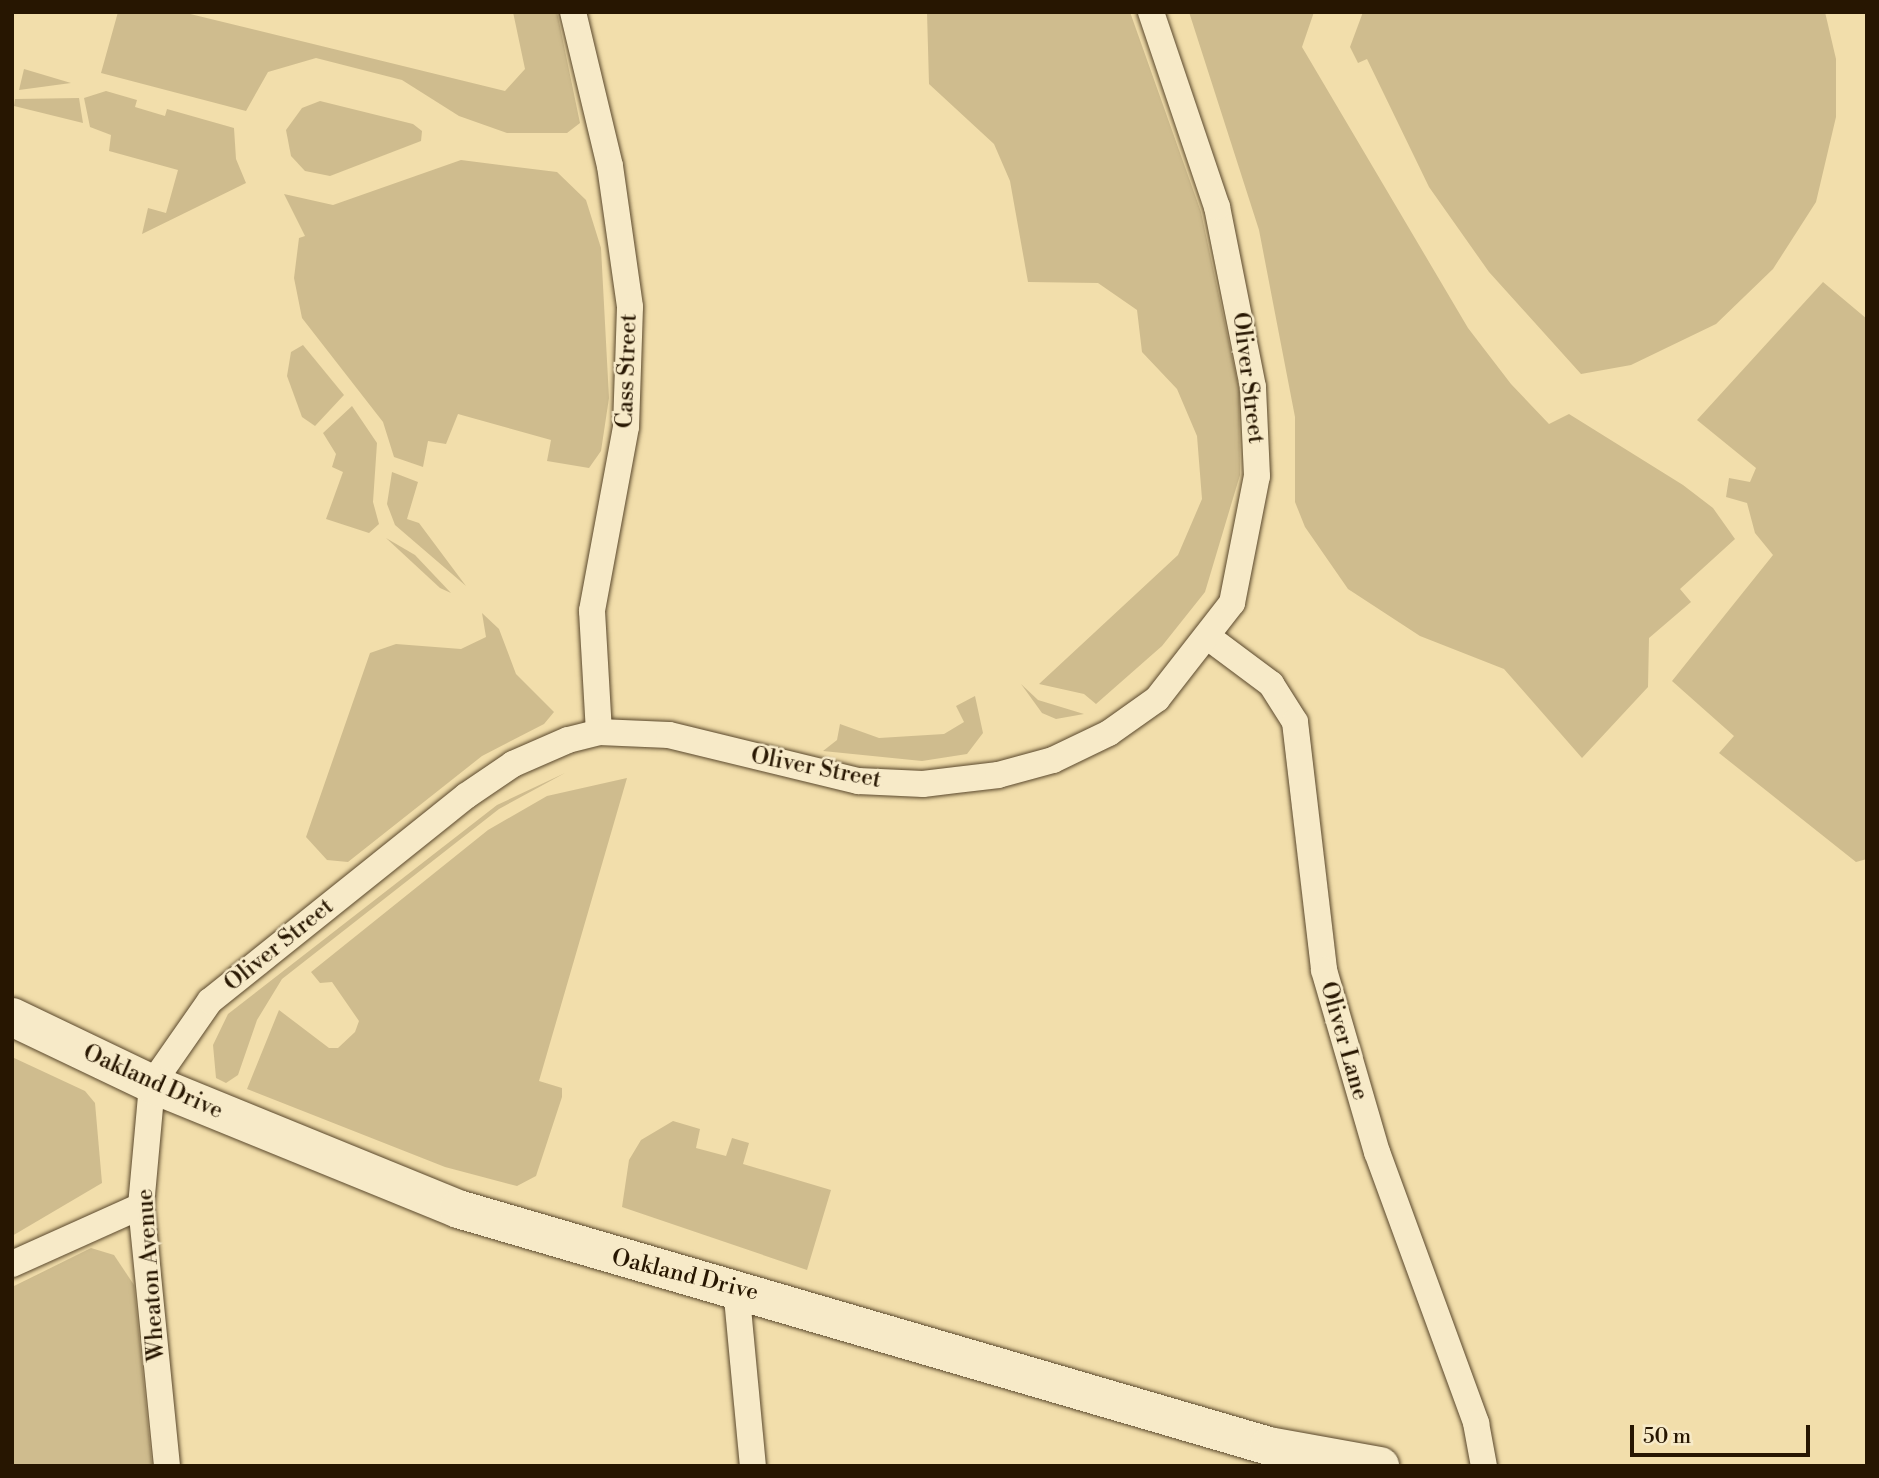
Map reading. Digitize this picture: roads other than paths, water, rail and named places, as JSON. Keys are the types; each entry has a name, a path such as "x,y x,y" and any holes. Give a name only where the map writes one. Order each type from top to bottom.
{"main road":[{"name":"Oakland Drive","path":"12,1017 152,1084 458,1209 736,1287 1270,1456 1380,1466"}],"street":[{"name":"Cass Street","path":"573,12 610,166 630,307 626,427 592,611 599,732"},
{"name":"Oliver Street","path":"152,1084 210,1001 466,796 513,764 599,732 669,735 858,781 970,780 1054,760 1109,733 1157,699 1232,603 1252,517 1259,431 1217,207 1151,12"},
{"name":"Oliver Lane","path":"1208,637 1271,684 1295,722 1324,970 1377,1152 1476,1423 1484,1466"},
{"name":"Wheaton Avenue","path":"152,1084 141,1206 167,1466"},
{"path":"12,1264 141,1206"},
{"path":"736,1287 753,1466"}]}
